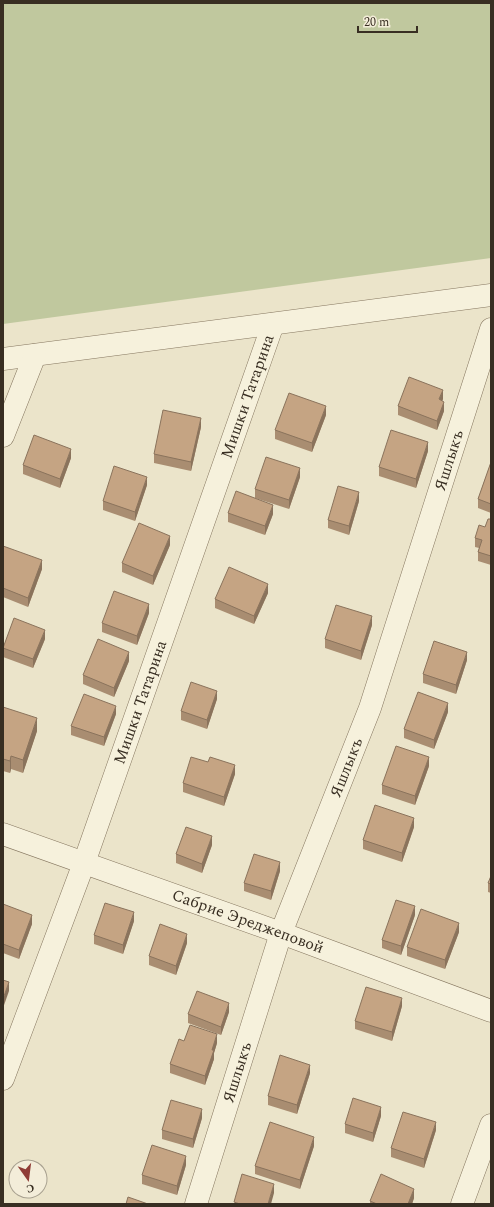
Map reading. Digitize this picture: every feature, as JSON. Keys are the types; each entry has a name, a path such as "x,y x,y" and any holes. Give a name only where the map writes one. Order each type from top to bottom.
{"street":[{"path":"3,359 491,295"},
{"name":"Мишки Татарина","path":"3,1079 84,863 273,324"},
{"name":"Яшлыкъ","path":"196,1204 281,933 370,708 491,329"},
{"path":"3,436 35,355"},
{"name":"Сабрие Эреджеповой","path":"3,834 281,933 491,1011"},
{"path":"462,1204 491,1125"}],"green space":[{"path":"3,3 491,3 491,258 3,324"}],"building":[{"path":"409,377 443,390 439,399 444,402 437,421 398,406"},
{"path":"289,393 326,406 312,443 275,430"},
{"path":"163,410 201,418 191,462 154,454"},
{"path":"391,430 428,442 416,479 379,467"},
{"path":"34,435 71,449 60,479 23,465"},
{"path":"266,457 300,468 289,500 255,489"},
{"path":"491,462 491,504 478,499"},
{"path":"114,466 147,477 135,512 103,501"},
{"path":"338,486 359,492 349,526 328,520"},
{"path":"236,491 273,505 265,526 228,513"},
{"path":"488,519 491,519 491,556 478,552 482,540 475,538 479,525 485,527"},
{"path":"139,523 170,536 153,576 122,563"},
{"path":"3,546 42,560 28,598 3,588"},
{"path":"229,567 268,584 254,616 215,599"},
{"path":"114,591 149,604 137,636 102,623"},
{"path":"336,605 372,616 361,651 325,639"},
{"path":"14,618 45,630 33,659 3,648"},
{"path":"98,639 129,652 114,688 83,675"},
{"path":"434,641 467,652 456,685 423,674"},
{"path":"191,682 217,691 207,720 181,711"},
{"path":"418,692 448,703 434,740 404,729"},
{"path":"84,694 116,706 104,737 71,726"},
{"path":"3,707 37,718 23,760 11,756 10,761 3,759"},
{"path":"396,746 429,757 415,796 382,785"},
{"path":"191,757 208,762 210,757 235,765 224,797 183,783"},
{"path":"375,805 414,818 402,853 363,840"},
{"path":"186,827 212,836 202,864 176,854"},
{"path":"254,854 280,862 271,891 244,883"},
{"path":"491,876 491,884 488,883"},
{"path":"396,900 415,906 401,946 382,940"},
{"path":"105,903 134,912 123,945 94,935"},
{"path":"3,904 32,915 19,950 3,944"},
{"path":"421,909 459,923 445,960 407,947"},
{"path":"160,924 187,934 176,966 149,956"},
{"path":"3,980 9,982 3,999"},
{"path":"366,987 402,998 392,1032 355,1021"},
{"path":"197,991 229,1003 221,1027 188,1014"},
{"path":"190,1025 217,1034 212,1050 214,1050 205,1076 170,1064 179,1039 184,1041"},
{"path":"280,1055 310,1065 297,1105 268,1096"},
{"path":"353,1098 381,1107 373,1133 345,1124"},
{"path":"171,1100 202,1109 193,1139 162,1130"},
{"path":"403,1112 436,1122 424,1159 391,1148"},
{"path":"270,1122 314,1137 300,1180 255,1166"},
{"path":"152,1145 186,1156 177,1186 142,1175"},
{"path":"242,1174 274,1184 268,1204 240,1204 234,1202"},
{"path":"381,1174 414,1189 408,1204 377,1204 370,1201"},
{"path":"128,1197 148,1204 126,1204"}]}
